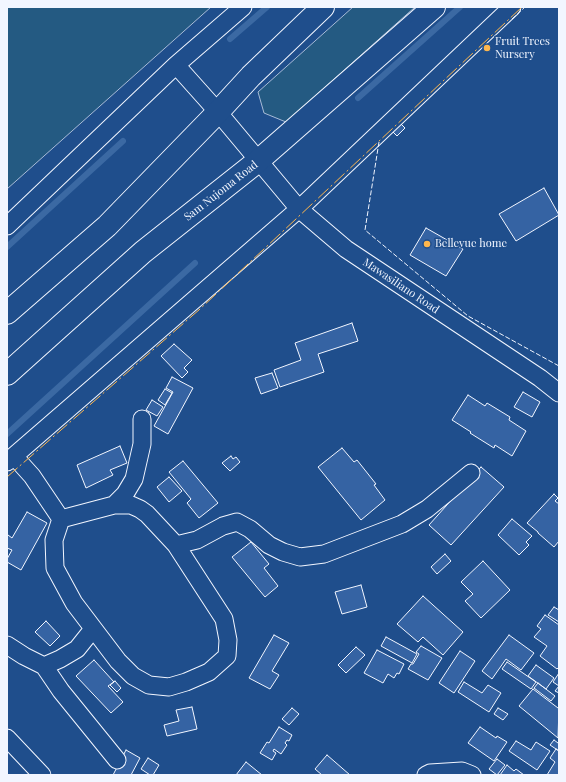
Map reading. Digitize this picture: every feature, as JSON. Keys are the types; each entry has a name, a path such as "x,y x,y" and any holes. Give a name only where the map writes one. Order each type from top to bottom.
{"main road":[{"path":"7,313 106,226 218,112 251,76 323,7"},
{"name":"Sam Nujoma Road","path":"7,374 143,252 258,161 434,7"}],"street":[{"path":"7,226 176,65 243,7"},
{"path":"61,519 32,476 10,459 299,209 512,7"},
{"name":"Mawasiliano Road","path":"176,65 218,112 299,209 346,250 540,378 559,393"},
{"path":"114,505 125,494 134,479 142,444 142,419"},
{"path":"176,545 197,540 223,526 238,522 250,529 269,545 283,552 300,557 324,554 402,524 427,509 471,473"},
{"path":"114,505 131,505 147,514 176,545 224,619 228,640 227,656 209,672 186,682 168,687 149,685 133,676 118,661 74,603 55,568 54,540 61,519 114,505"},
{"path":"44,666 77,649 94,629"},
{"path":"7,645 44,666 74,708 117,760"},
{"path":"7,738 42,775"},
{"path":"426,775 430,773 462,771 472,775"}],"shaded area":[{"path":"7,7 211,7 7,189"},
{"path":"353,7 415,7 286,122 264,113 258,92"}],"building":[{"path":"396,119 405,128 397,136 388,127"},
{"path":"544,188 559,215 516,241 499,214"},
{"path":"426,228 463,249 446,276 410,255"},
{"path":"352,323 358,341 318,354 324,372 280,387 274,370 301,360 295,343"},
{"path":"174,344 192,360 184,368 188,372 182,378 161,356"},
{"path":"272,373 278,388 261,394 255,378"},
{"path":"172,377 193,388 168,434 154,426 173,392 166,388"},
{"path":"165,389 172,393 165,405 158,400"},
{"path":"523,392 540,402 532,417 514,407"},
{"path":"468,395 485,406 487,403 510,417 509,420 526,431 512,456 495,445 494,448 452,420"},
{"path":"152,400 163,407 157,416 146,410"},
{"path":"120,446 127,463 110,470 113,475 86,488 77,465"},
{"path":"342,448 354,462 357,460 376,484 374,485 385,500 361,520 318,467"},
{"path":"231,456 233,459 236,457 240,462 230,471 222,463"},
{"path":"183,461 218,503 199,518 187,503 191,499 169,472"},
{"path":"481,467 504,487 451,545 429,525"},
{"path":"169,477 182,491 169,502 157,487"},
{"path":"554,494 558,498 555,501 559,504 559,541 554,547 527,523"},
{"path":"27,512 47,523 21,570 7,562 12,550 7,548 7,536 8,535 12,538"},
{"path":"512,519 532,536 526,542 529,545 519,555 498,535"},
{"path":"251,542 269,564 264,568 278,586 265,597 232,557"},
{"path":"445,554 451,561 437,574 431,567"},
{"path":"483,561 510,590 481,618 465,601 473,594 461,582"},
{"path":"361,585 367,607 342,614 335,592"},
{"path":"423,596 463,632 443,655 423,637 418,642 397,624"},
{"path":"554,607 559,610 559,622 548,615"},
{"path":"545,615 559,625 559,667 557,669 540,656 547,646 534,637 541,629 537,626"},
{"path":"46,621 60,636 50,646 35,632"},
{"path":"274,635 289,643 272,671 279,675 270,689 249,678"},
{"path":"509,635 534,653 521,670 506,659 492,679 482,671"},
{"path":"386,637 417,654 412,663 381,646"},
{"path":"421,646 442,658 428,680 408,669 419,654 416,652"},
{"path":"356,647 365,655 346,673 338,665"},
{"path":"377,650 404,664 399,674 397,673 394,678 388,674 383,683 364,673"},
{"path":"460,651 475,661 454,693 439,683"},
{"path":"94,660 114,682 108,686 123,702 111,713 76,676"},
{"path":"507,662 536,682 531,689 502,669"},
{"path":"536,665 554,678 546,689 528,676"},
{"path":"559,673 559,686 553,682"},
{"path":"115,681 121,688 117,692 110,685"},
{"path":"464,682 482,693 488,685 501,693 489,712 458,692"},
{"path":"538,683 555,696 551,701 534,688"},
{"path":"559,686 559,693 555,691"},
{"path":"533,689 558,708 559,707 558,738 519,706"},
{"path":"192,707 197,729 167,736 164,725 179,721 176,710"},
{"path":"292,708 299,714 289,725 282,719"},
{"path":"498,708 508,714 503,720 494,714"},
{"path":"279,727 292,735 289,741 287,740 285,743 287,745 281,754 274,749 273,751 276,753 272,760 260,753 267,742 269,743"},
{"path":"480,727 496,738 497,736 507,742 494,761 468,743"},
{"path":"554,740 558,743 559,742 559,751 550,745"},
{"path":"516,741 531,750 536,742 550,751 537,770 509,751"},
{"path":"556,749 559,751 559,775 547,775 555,762 550,758"},
{"path":"126,750 140,758 131,775 113,775"},
{"path":"327,755 350,775 322,775 315,769"},
{"path":"148,758 159,765 153,775 150,775 141,769"},
{"path":"497,759 505,765 497,775 489,769"},
{"path":"246,762 262,775 236,775"},
{"path":"507,765 514,771 516,769 524,775 500,775"}],"waterway":[{"path":"230,39 267,7"},
{"path":"358,98 460,7"},
{"path":"7,247 123,141"},
{"path":"7,434 195,263"}],"fence":[{"path":"512,19 525,7"},
{"path":"379,142 365,230 468,316 559,366"}],"power":[{"path":"7,477 200,309 522,7"}],"place":[{"name":"Fruit Trees Nursery","path":"487,48"},
{"name":"Bellevue home","path":"427,244"}]}
